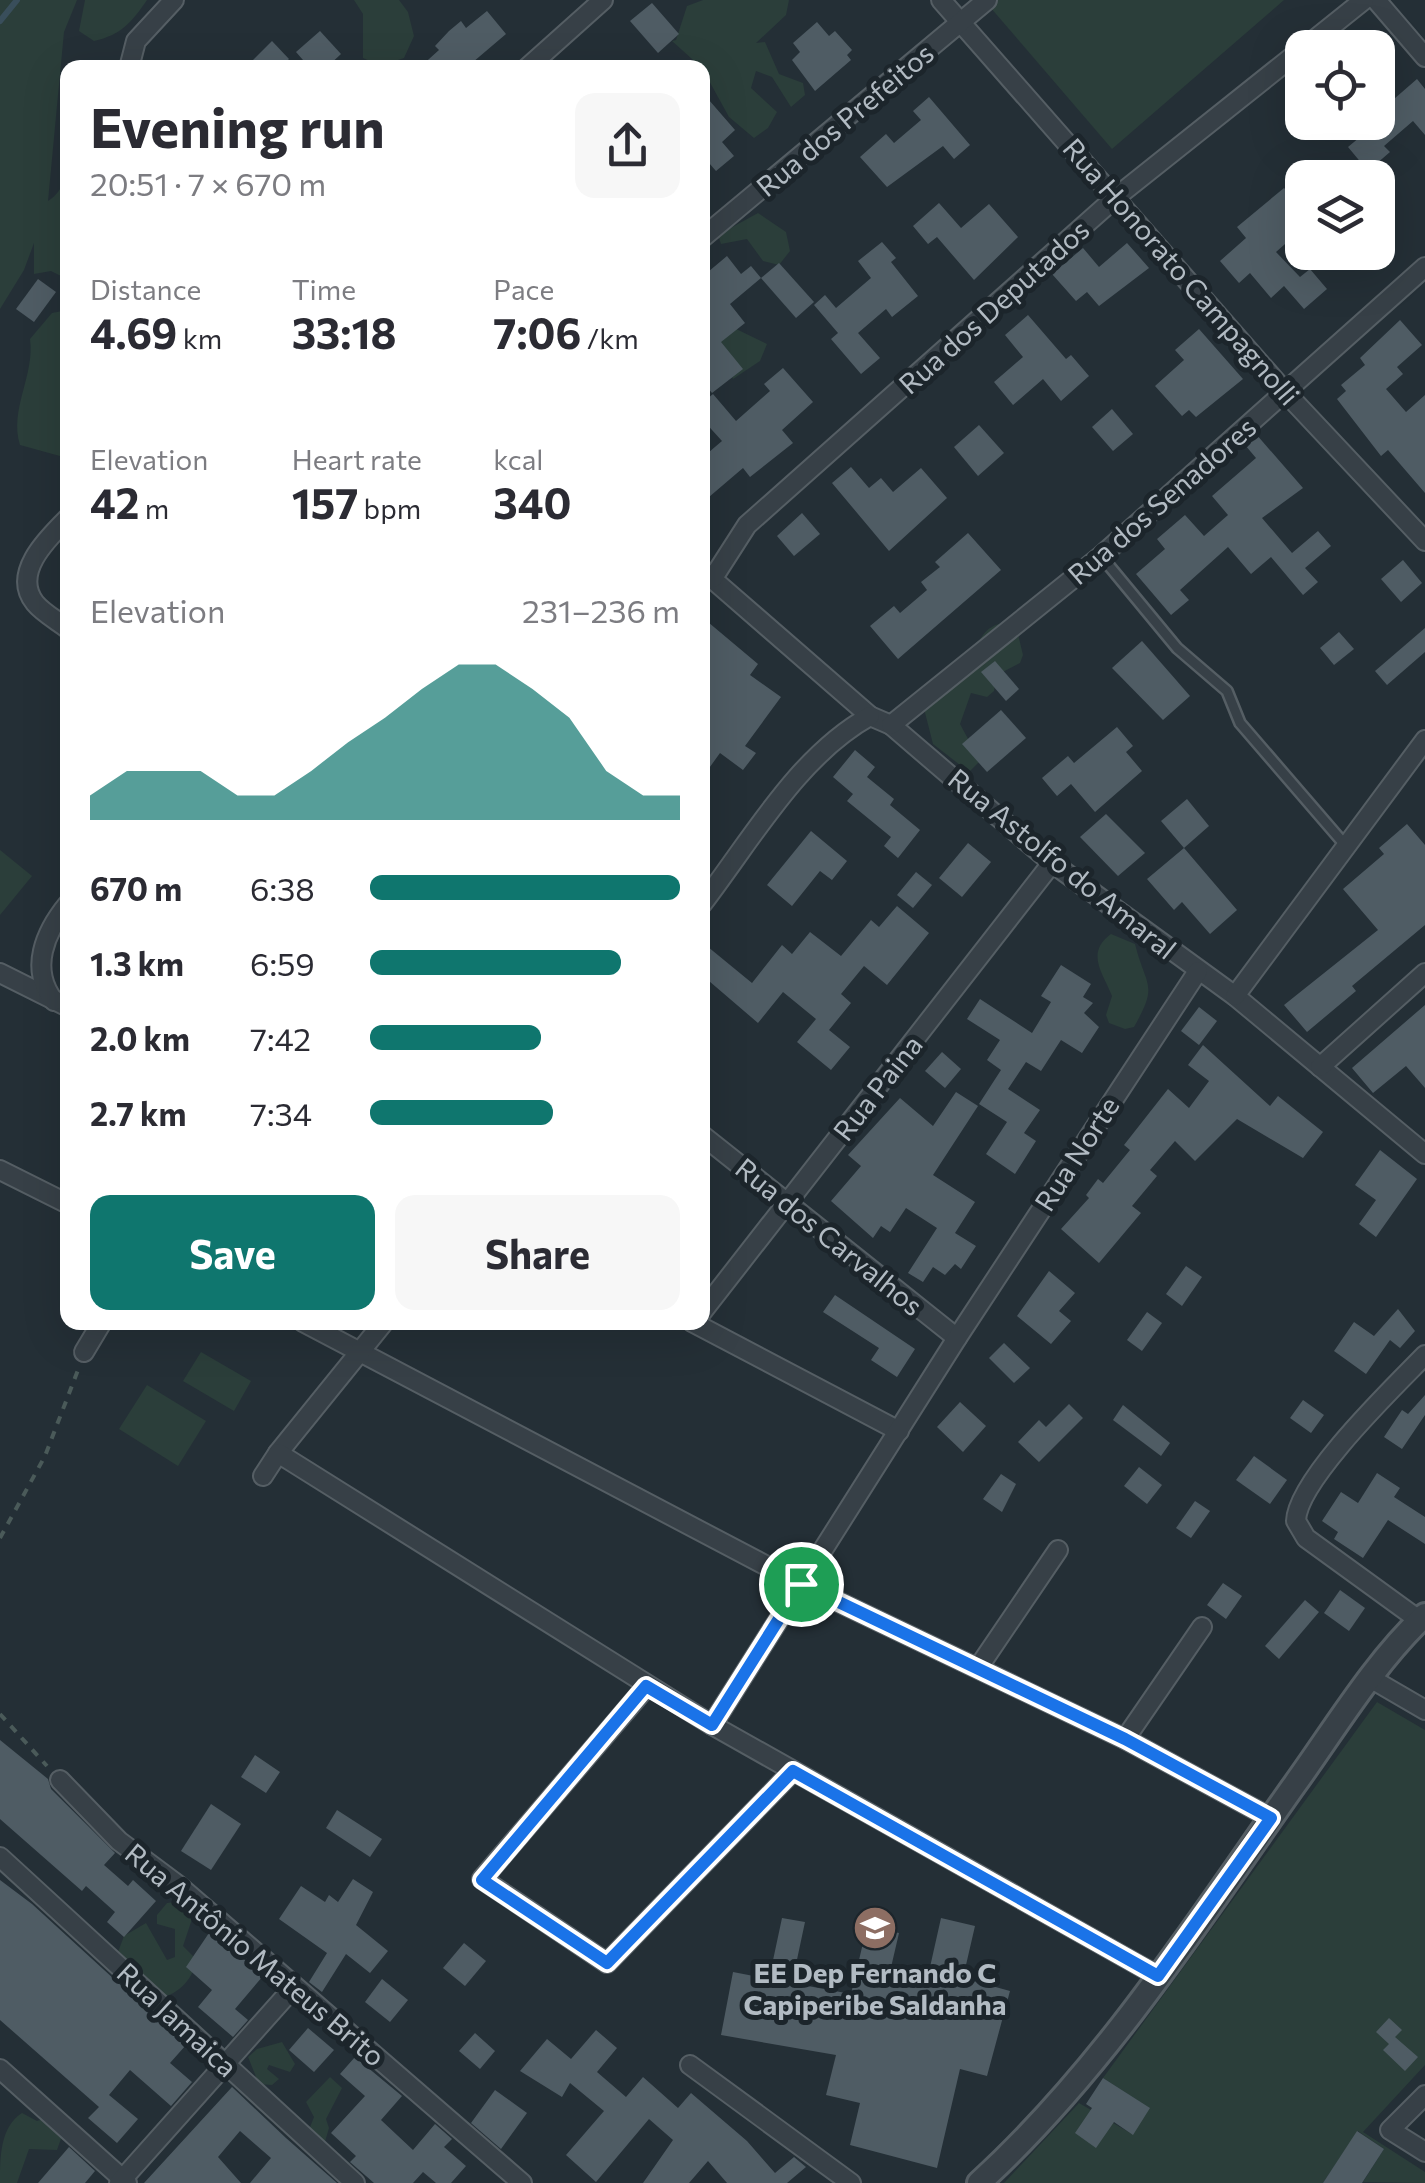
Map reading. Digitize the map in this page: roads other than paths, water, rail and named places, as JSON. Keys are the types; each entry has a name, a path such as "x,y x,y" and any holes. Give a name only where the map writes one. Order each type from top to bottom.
{"street":[{"path":"131,60 136,40 174,0"},
{"path":"536,60 603,0"},
{"name":"Rua Honorato Campagnolli","path":"941,0 1286,393 1425,541"},
{"name":"Rua dos Prefeitos","path":"710,231 988,0"},
{"name":"Rua dos Deputados","path":"1326,30 1364,0"},
{"path":"1376,0 1425,57"},
{"name":"Rua dos Deputados","path":"710,570 747,525 1115,198 1285,62"},
{"name":"Rua dos Senadores","path":"891,725 1102,556 1425,267"},
{"path":"60,526 40,547 27,576 32,601 60,622"},
{"name":"Rua Astolfo do Amaral","path":"710,578 870,716 891,725 1052,863 1235,996 1425,1154"},
{"path":"710,894 836,734 870,716"},
{"path":"1235,996 1425,740"},
{"name":"Rua Paina","path":"710,1302 1052,863"},
{"path":"60,913 48,927 41,970 44,988 60,1003"},
{"name":"Rua Norte","path":"712,1725 957,1338 1198,971"},
{"path":"0,973 60,1003"},
{"path":"1320,1068 1425,973"},
{"name":"Rua dos Carvalhos","path":"710,1142 957,1338"},
{"path":"0,1170 60,1200"},
{"path":"84,1352 97,1330"},
{"path":"318,1330 801,1584 1125,1739 1271,1818"},
{"path":"263,1476 378,1330"},
{"path":"706,1330 899,1431"},
{"path":"979,2183 1080,2076 1158,1976 1370,1678 1422,1618 1306,1538 1296,1522 1304,1500 1375,1404 1425,1355"},
{"path":"278,1453 646,1686 1158,1976"},
{"path":"978,1668 1058,1550"},
{"path":"1125,1739 1202,1627"},
{"path":"1370,1678 1425,1710"},
{"path":"646,1686 482,1880 607,1963 793,1771"},
{"name":"Rua Antônio Mateus Brito","path":"60,1780 119,1842 178,1885 522,2183"},
{"name":"Rua Jamaica","path":"0,1857 355,2183"},
{"path":"0,2068 122,2182 293,1988"},
{"path":"690,2065 850,2183"},
{"path":"1425,2095 1390,2130 1425,2152"}],"lane":[{"path":"1102,556 1177,648 1227,691 1240,724 1346,847"}],"waterway":[{"path":"0,21 17,0"}],"place":[{"name":"EE Dep Fernando C Capiperibe Saldanha","path":"875,1928"}]}
